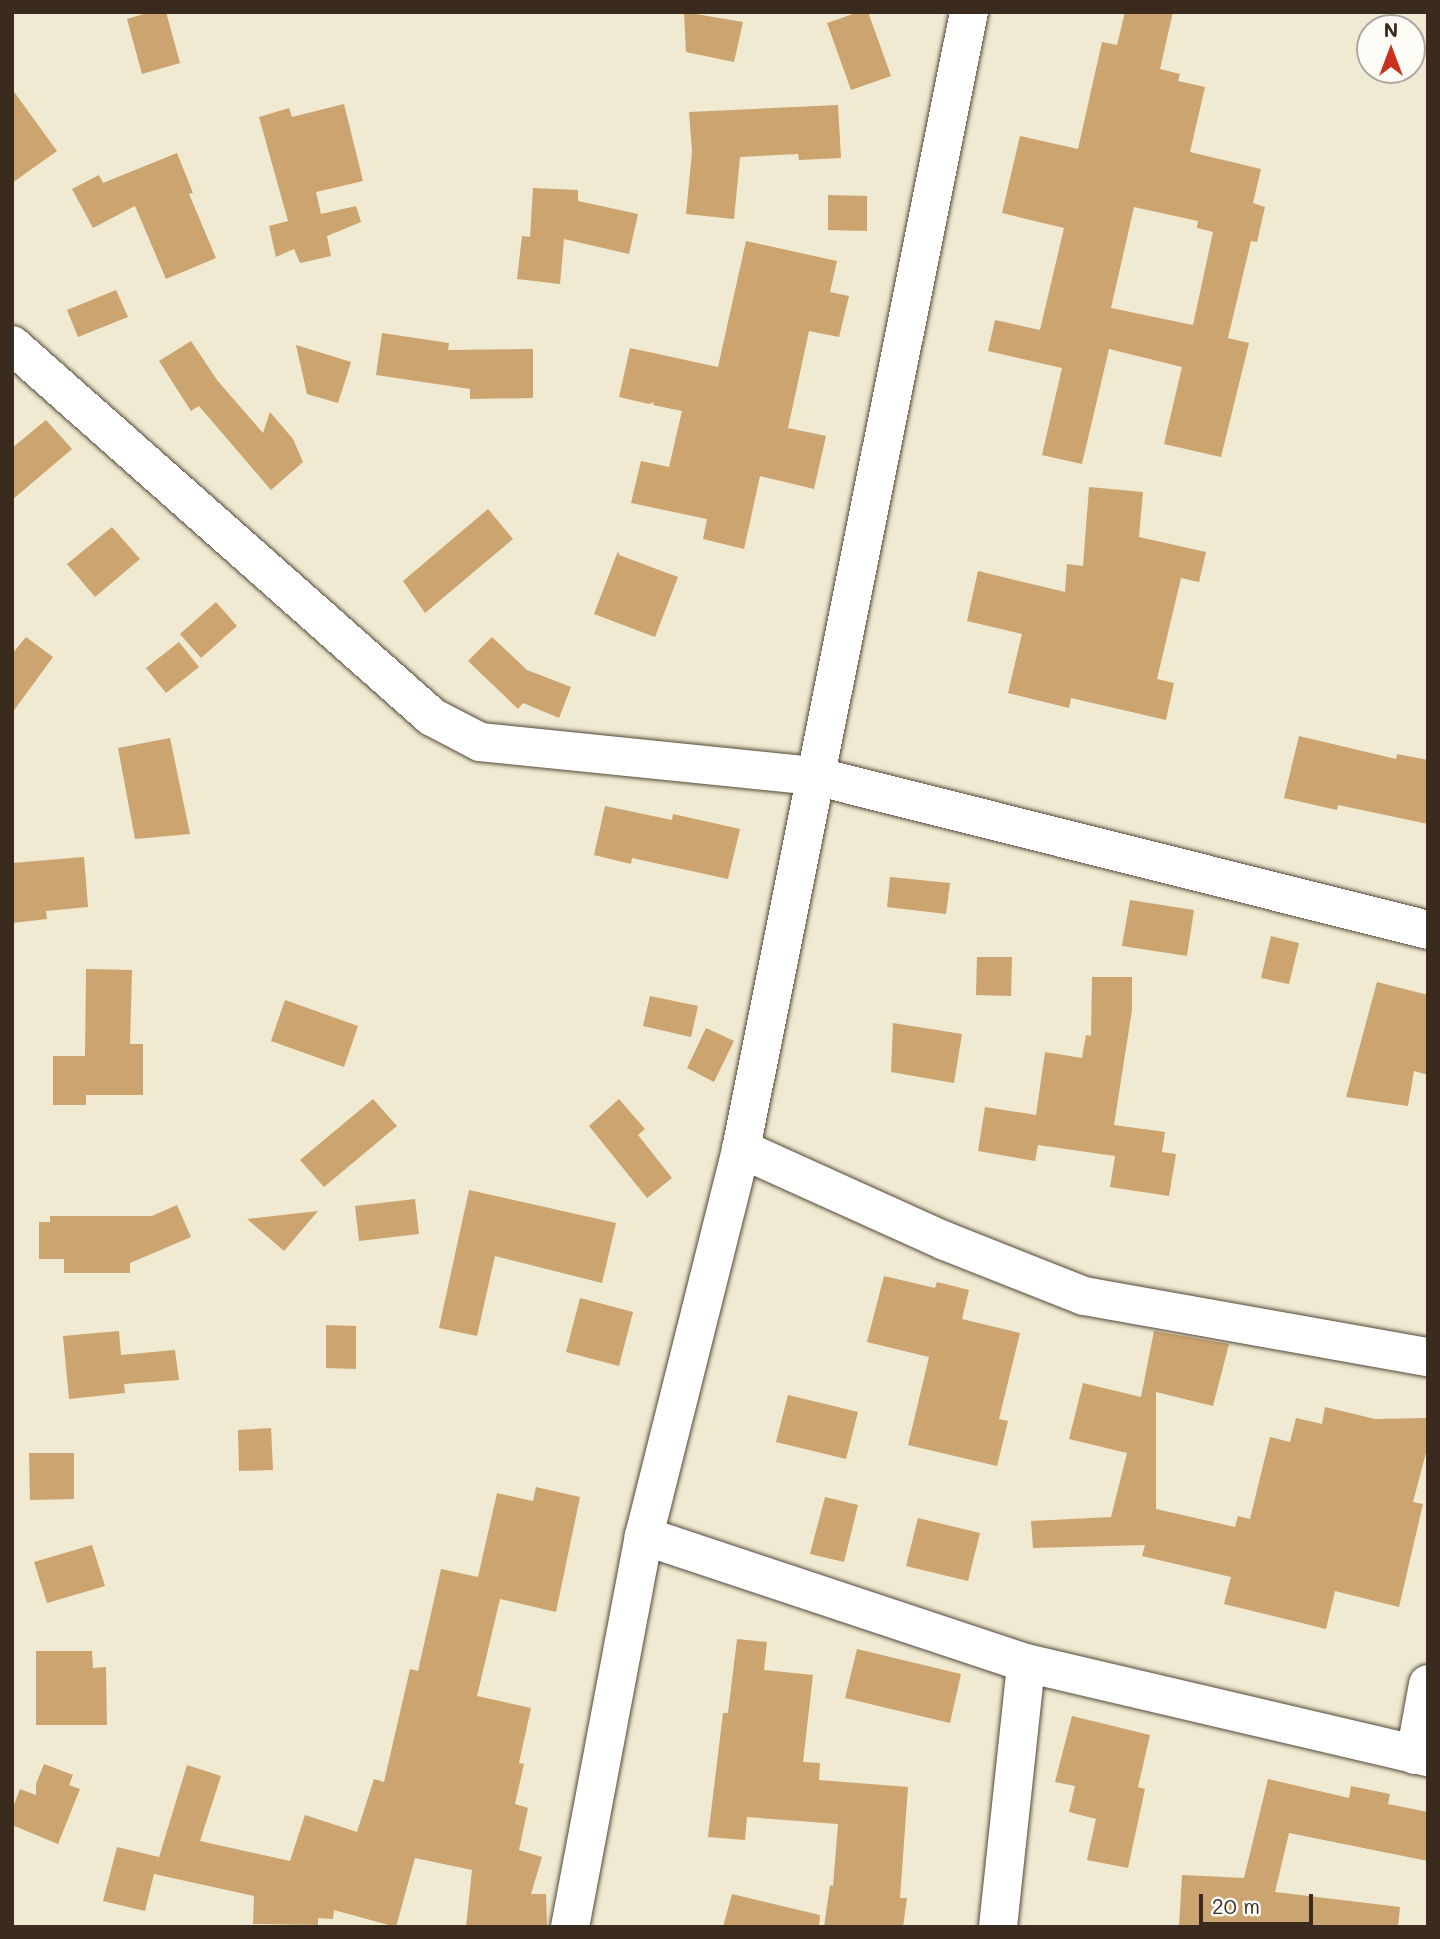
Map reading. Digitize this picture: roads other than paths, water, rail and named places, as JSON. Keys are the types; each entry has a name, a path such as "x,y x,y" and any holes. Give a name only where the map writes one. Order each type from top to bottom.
{"street":[{"path":"570,1927 644,1536 741,1149 969,12"},
{"path":"12,345 432,717 480,742 815,776 1428,930"},
{"path":"741,1149 945,1241 1084,1296 1428,1357"},
{"path":"644,1536 1026,1664 1421,1756 1428,1684"},
{"path":"998,1927 1026,1664"}]}
